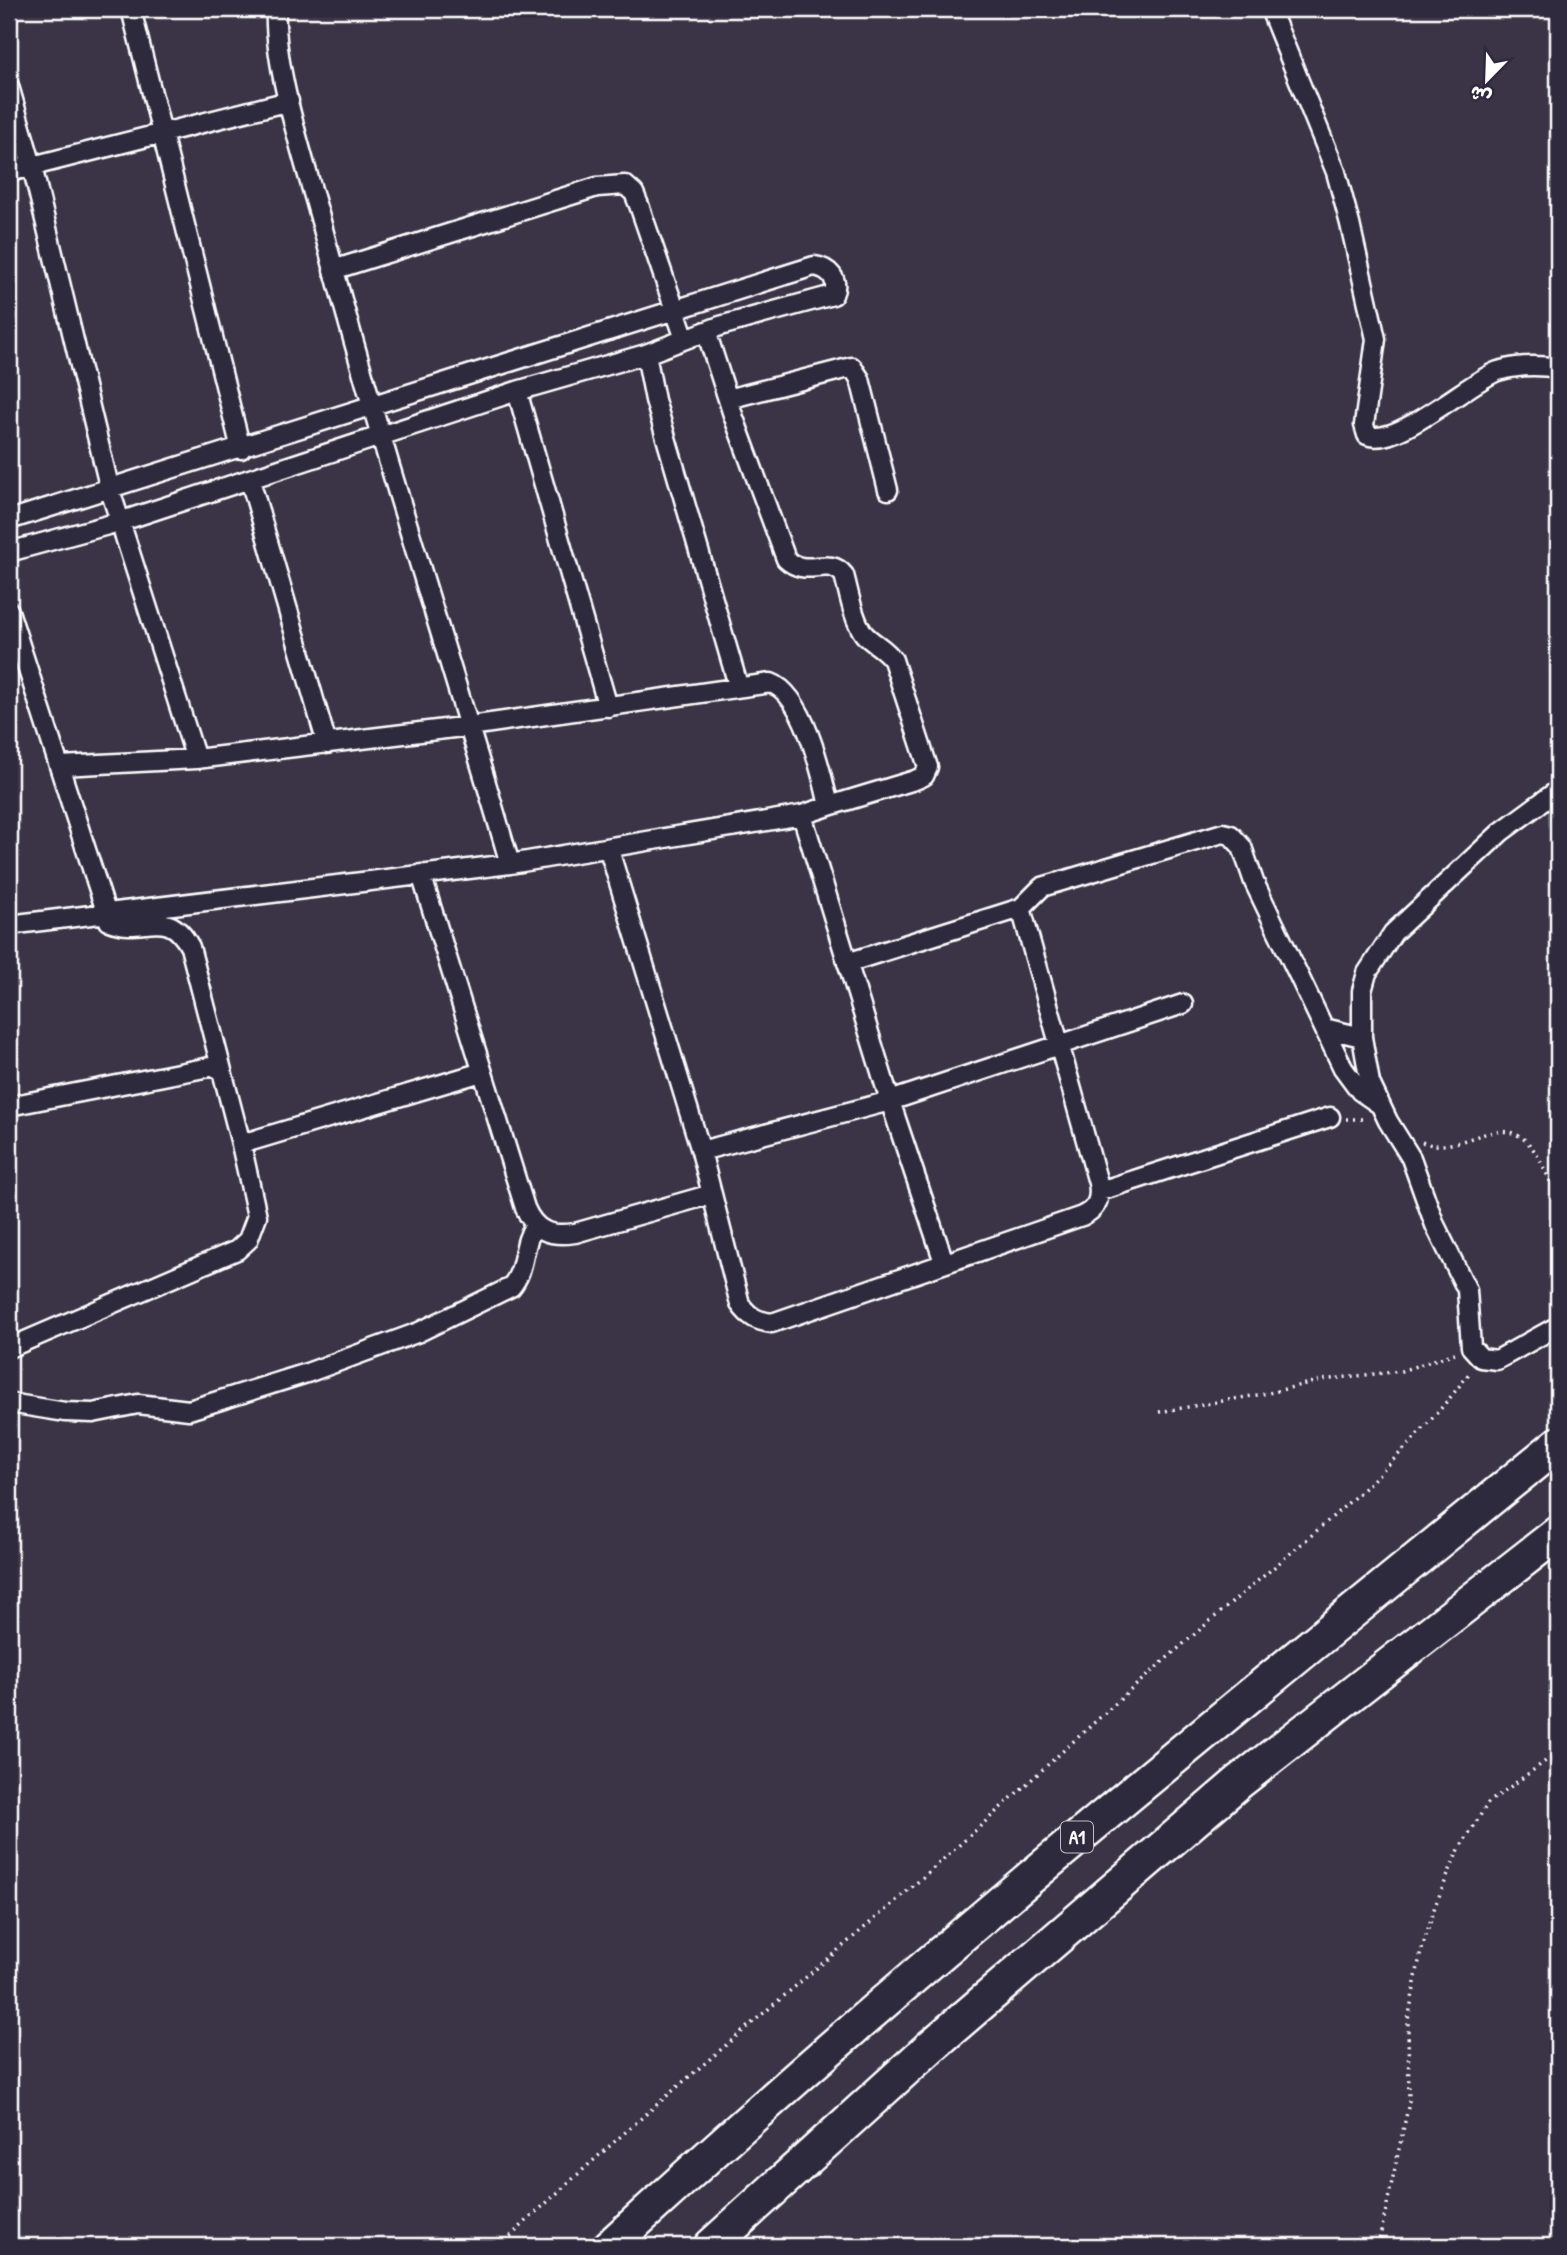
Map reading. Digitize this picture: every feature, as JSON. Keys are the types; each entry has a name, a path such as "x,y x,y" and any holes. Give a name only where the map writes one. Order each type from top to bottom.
{"highway":[{"name":"A1","path":"610,2246 808,2066 1083,1832 1558,1444"},
{"path":"711,2246 928,2049 1240,1782 1558,1533"}],"street":[{"path":"131,9 241,449"},
{"path":"276,9 289,101 333,270 371,406 510,864"},
{"path":"1270,9 1336,172 1350,224 1376,339 1364,425 1367,435 1374,437 1411,425 1498,371 1532,365 1558,368"},
{"path":"9,86 32,166 110,491 196,760"},
{"path":"9,173 162,131 289,101"},
{"path":"333,270 597,187 625,186 634,192 685,339"},
{"path":"9,520 110,491 814,266 825,268 831,273 836,288 834,295 784,307 706,331 646,354 517,391 119,522 9,552"},
{"path":"776,279 784,307"},
{"path":"9,925 609,850 802,816 925,776 928,767 893,660 886,650 867,637 861,628 844,575 838,568 828,566 806,570 794,567 786,559 706,331"},
{"path":"646,354 655,400 738,685"},
{"path":"728,399 852,367 860,379 888,490"},
{"path":"517,391 608,707"},
{"path":"250,480 327,744"},
{"path":"9,611 109,921 119,925 159,922 173,925 182,933 190,947 242,1144 257,1216 248,1240 221,1258 9,1348"},
{"path":"61,766 196,760 470,726 738,685 771,683 779,686 793,700 817,764 829,806"},
{"path":"1558,790 1493,839 1393,933 1367,973 1362,991 1364,1060 1379,1104 1411,1158 1435,1225 1467,1290 1476,1353 1497,1360 1558,1326"},
{"path":"802,816 890,1101 944,1262"},
{"path":"847,963 1021,908 1042,887 1214,833 1231,835 1242,847 1254,882 1351,1080 1367,1098 1379,1104"},
{"path":"609,850 701,1152 740,1304 747,1314 759,1321 784,1321 944,1262 1082,1216 1096,1206 1100,1191 1021,908"},
{"path":"421,874 525,1208 534,1226 556,1234 575,1233 712,1194"},
{"path":"701,1152 890,1101 1183,1004"},
{"path":"1324,1028 1362,1037"},
{"path":"9,1105 220,1065"},
{"path":"242,1144 482,1072"},
{"path":"1100,1191 1330,1117"},
{"path":"9,1403 65,1412 93,1413 138,1404 190,1410 307,1373 419,1332 511,1287 521,1275 528,1235 534,1226"}],"path":[{"path":"1330,1117 1388,1121"},
{"path":"1413,1136 1430,1145 1447,1147 1489,1133 1504,1131 1518,1135 1535,1153 1558,1199"},
{"path":"1159,1412 1269,1393 1321,1380 1394,1373 1476,1353"},
{"path":"500,2246 678,2084 895,1902 1180,1646 1289,1558 1387,1469 1441,1411 1476,1353"},
{"path":"1378,2246 1409,2103 1408,2020 1420,1956 1435,1906 1457,1853 1488,1803 1558,1752"}]}
